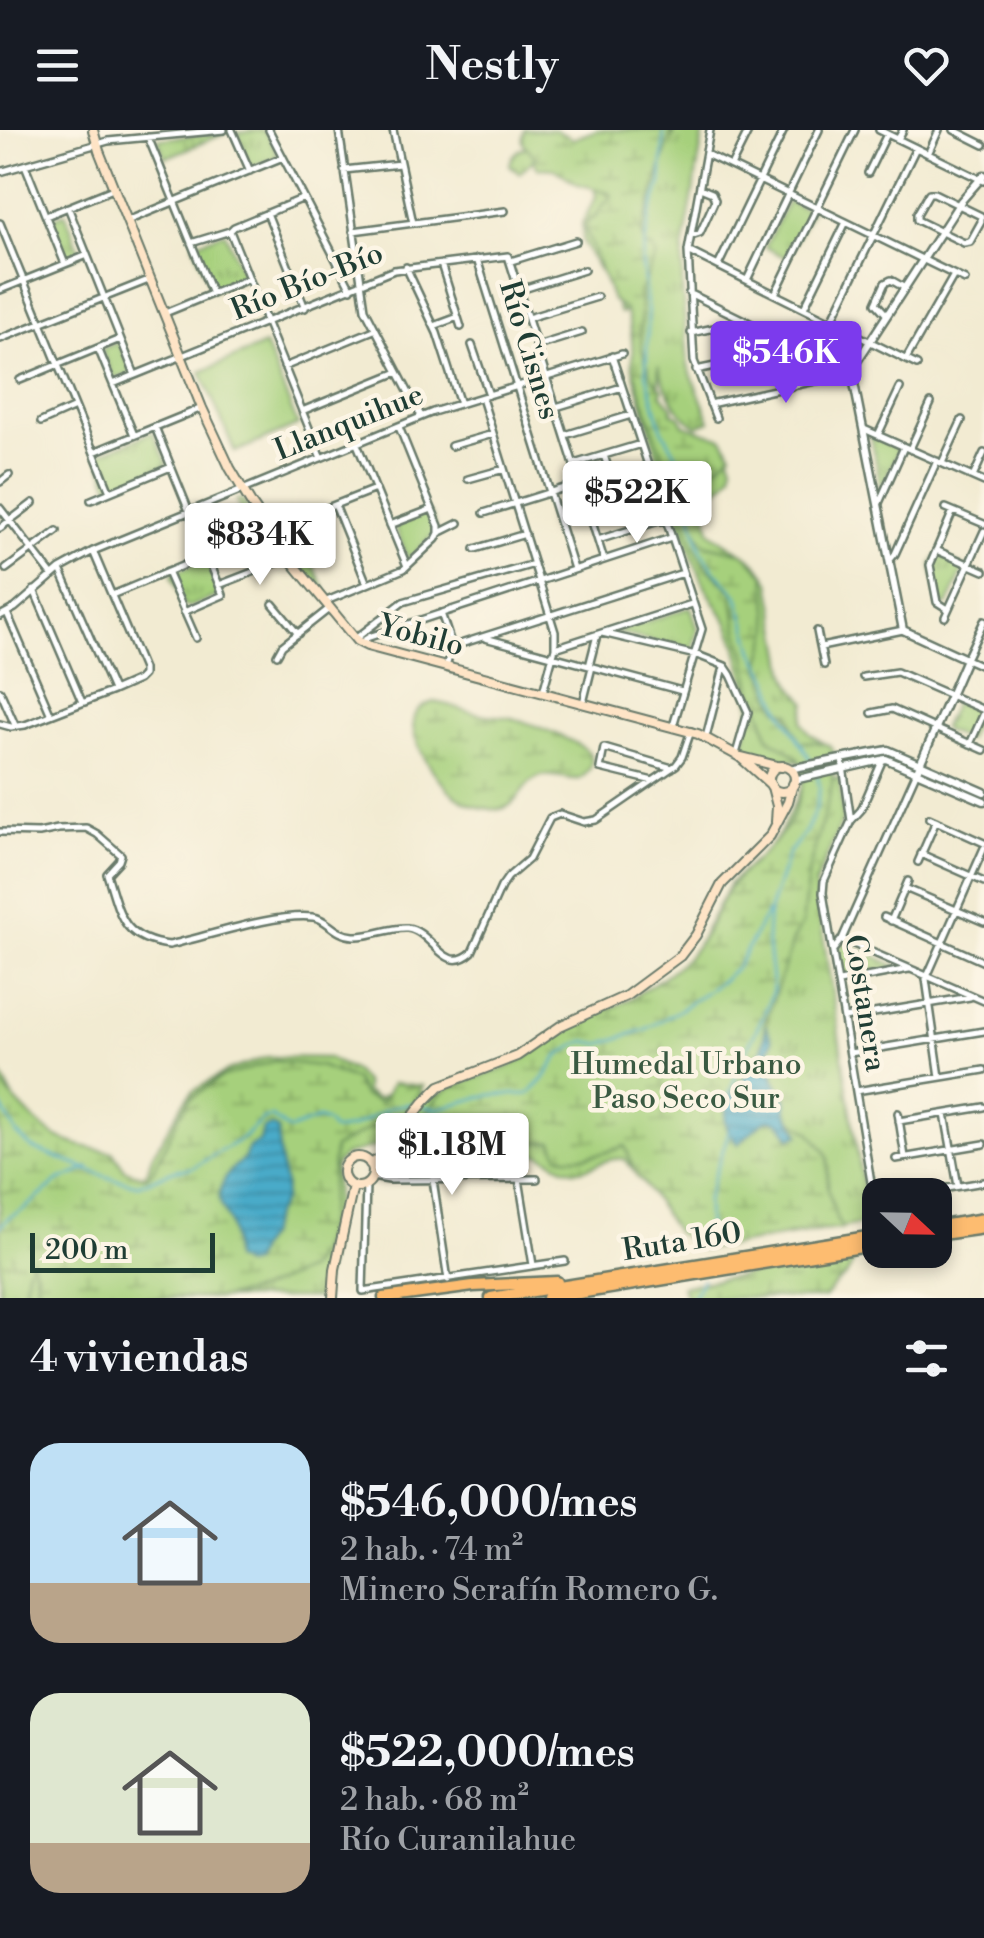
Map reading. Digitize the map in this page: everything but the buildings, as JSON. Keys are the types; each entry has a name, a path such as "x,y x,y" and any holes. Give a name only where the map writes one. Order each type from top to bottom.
{"highway":[{"path":"952,1224 984,1219"},
{"path":"952,1233 984,1228"},
{"name":"Ruta 160","path":"492,1298 862,1239"},
{"name":"Ruta 160","path":"548,1298 862,1247"},
{"path":"384,1298 473,1286 612,1279"},
{"path":"564,1298 587,1292"}],"main road":[{"name":"Yobilo","path":"93,130 202,408 242,490 288,558 357,641 691,731 738,755 771,786"},
{"name":"Yobilo","path":"738,755 785,768"},
{"path":"776,826 771,773 785,768 798,777"},
{"path":"771,786 784,792 798,777"},
{"path":"370,1164 382,1157 436,1089 450,1080 511,1059 562,1025 619,1000 675,960 693,940 722,884 766,841 798,777"},
{"path":"353,1186 344,1177 347,1161 360,1157 370,1164"},
{"path":"353,1186 368,1181 370,1164"},
{"path":"332,1298 353,1186"}],"street":[{"path":"0,172 108,141 224,130"},
{"path":"232,130 250,171"},
{"path":"269,130 351,289"},
{"path":"339,130 365,309 422,417"},
{"path":"393,130 413,223"},
{"path":"731,166 749,130"},
{"path":"718,266 784,130"},
{"path":"747,280 819,130"},
{"path":"775,294 855,130"},
{"path":"879,130 983,179 959,205 852,373 904,630"},
{"path":"898,139 903,130"},
{"path":"928,154 939,130"},
{"path":"954,130 984,145"},
{"path":"710,131 688,251 696,370 716,418"},
{"path":"868,173 887,134"},
{"path":"148,137 212,294"},
{"path":"832,321 916,148"},
{"path":"706,154 965,280"},
{"path":"127,220 283,157"},
{"path":"344,170 400,164"},
{"path":"25,165 65,264"},
{"path":"691,236 700,232 714,200 712,193 700,188"},
{"path":"46,216 114,189"},
{"path":"933,192 959,205 982,218 971,241 965,244 917,218 926,195 933,192"},
{"path":"191,243 230,231 304,198"},
{"path":"68,208 135,375"},
{"path":"353,230 505,211"},
{"path":"266,214 305,308"},
{"path":"804,308 846,222"},
{"path":"0,223 110,492"},
{"path":"230,231 321,458"},
{"path":"576,242 510,262 604,560"},
{"path":"688,251 918,365"},
{"path":"0,290 86,255"},
{"name":"Río Bío-Bío","path":"113,384 387,273 508,256 510,262"},
{"name":"Río Cisnes","path":"477,260 574,569"},
{"path":"442,264 460,328"},
{"path":"406,268 436,329 460,404"},
{"path":"520,290 584,270"},
{"path":"906,359 954,275"},
{"path":"0,339 151,279"},
{"path":"165,313 248,279"},
{"path":"887,316 876,304 885,283 891,280 905,288"},
{"path":"689,293 852,373"},
{"path":"528,318 597,297"},
{"path":"436,329 458,317"},
{"path":"691,333 746,321"},
{"path":"284,367 375,330"},
{"path":"538,346 582,332"},
{"path":"20,380 120,339"},
{"path":"472,345 493,434 556,632 543,692"},
{"path":"98,348 134,435"},
{"path":"696,370 800,348"},
{"name":"Llanquihue","path":"4,615 60,569 93,551 422,417 622,354"},
{"path":"612,356 702,631 673,726"},
{"path":"302,411 398,372"},
{"path":"710,404 852,373"},
{"path":"556,407 622,386"},
{"path":"878,435 900,388"},
{"path":"878,502 931,403"},
{"path":"41,422 75,408"},
{"path":"93,452 202,408"},
{"path":"565,435 631,415"},
{"path":"890,560 962,420"},
{"path":"155,427 223,596 184,612"},
{"path":"277,655 327,605 408,566 436,540 439,533 432,509 399,427"},
{"path":"864,429 984,482"},
{"path":"451,446 493,434"},
{"path":"357,444 408,566"},
{"path":"574,464 641,444"},
{"path":"972,477 984,452"},
{"path":"604,455 619,503"},
{"path":"91,500 171,466"},
{"path":"468,479 504,468"},
{"path":"0,482 9,474"},
{"path":"484,513 580,483"},
{"path":"270,532 375,488"},
{"path":"590,512 656,492"},
{"path":"0,528 33,503"},
{"path":"335,505 367,584"},
{"path":"0,508 52,575"},
{"path":"390,525 432,509"},
{"path":"950,509 984,528 946,613 937,602 930,564 950,509"},
{"path":"598,540 665,519"},
{"path":"439,533 459,523"},
{"path":"6,570 57,532"},
{"path":"476,549 525,534"},
{"path":"357,641 671,538"},
{"path":"936,550 984,571"},
{"path":"0,724 16,727 51,716 138,680 144,672 93,551"},
{"path":"112,594 207,556"},
{"path":"219,585 288,558"},
{"path":"357,641 404,602 534,563"},
{"path":"60,569 113,690"},
{"path":"167,572 196,638"},
{"path":"452,648 682,574"},
{"path":"34,590 82,703"},
{"path":"273,604 298,634"},
{"path":"555,648 692,604"},
{"path":"442,613 452,648 446,666"},
{"path":"4,615 51,716"},
{"path":"833,950 842,939 984,621"},
{"path":"820,647 904,630 984,667"},
{"path":"817,631 824,665"},
{"path":"600,633 725,666 748,712 738,755"},
{"path":"583,702 600,633"},
{"path":"482,638 683,691"},
{"path":"706,737 725,666"},
{"path":"863,677 897,672 984,711 970,744"},
{"path":"0,691 16,727"},
{"path":"872,712 892,709 984,750"},
{"path":"0,832 82,828 93,831 121,854 107,874 122,921 149,942 169,945 288,917 311,917 321,918 343,934 358,936 407,928 456,960 472,952 501,887 529,859 550,818 560,814 584,822 596,820 672,768 682,756 691,731"},
{"path":"653,781 600,768 604,748 672,768"},
{"path":"798,777 888,750 984,801"},
{"name":"Costanera","path":"874,1178 824,885 883,759"},
{"path":"839,764 890,759 984,792"},
{"path":"839,764 851,821"},
{"path":"928,818 984,845 927,976 940,1077"},
{"path":"918,862 936,822"},
{"path":"921,854 984,882"},
{"path":"984,922 907,884 888,919 984,962"},
{"path":"842,939 984,1001"},
{"path":"838,982 910,969"},
{"path":"844,1018 974,997"},
{"path":"850,1053 984,1031"},
{"path":"856,1090 984,1070"},
{"path":"905,1157 898,1117 984,1108"},
{"path":"945,1114 958,1186"},
{"path":"896,1159 984,1144"},
{"path":"537,1179 368,1181 363,1292 566,1261"},
{"path":"433,1180 448,1280"},
{"path":"519,1180 533,1266"},
{"path":"952,1187 984,1182"}],"green space":[{"path":"263,130 279,156 251,167 237,133"},
{"path":"524,130 555,130 573,139 597,130 672,130 642,232 645,246 656,256 641,289 641,346 650,375 663,390 661,394 673,408 671,412 684,425 723,438 732,453 701,480 690,496 691,520 707,545 744,553 765,575 770,630 760,665 773,701 778,709 790,713 800,742 829,745 834,752 832,786 809,869 802,924 765,1023 765,1043 756,1062 734,1089 726,1120 753,1129 771,1120 799,1134 793,1121 810,1132 828,1158 828,1189 842,1229 796,1233 728,1247 690,1240 676,1233 637,1177 625,1146 592,1156 559,1156 553,1141 509,1147 452,1131 436,1132 425,1118 432,1105 451,1088 512,1065 592,1014 637,995 685,959 699,944 735,881 789,823 802,786 799,761 769,739 752,691 732,591 702,562 693,544 633,369 632,335 625,310 612,300 583,224 596,217 612,196 578,184 555,169 538,168 523,143"},
{"name":"Humedal Urbano Paso Seco Sur","path":"611,130 673,130 673,138 675,130 704,130 683,250 682,286 688,366 710,421 697,426 683,414 668,392 658,366 660,389 666,404 685,425 729,453 732,474 704,498 710,531 750,558 770,582 786,671 806,702 802,722 810,734 828,746 825,811 832,780 839,777 843,819 815,885 862,1181 862,1224 701,1250 684,1237 625,1159 573,1170 532,1153 456,1146 428,1153 425,1143 419,1141 401,1152 377,1146 345,1155 337,1163 336,1203 317,1298 0,1298 0,1072 21,1113 45,1145 140,1179 193,1091 230,1070 268,1057 328,1058 354,1071 365,1083 365,1093 378,1099 390,1091 440,1094 515,1065 614,1010 675,970 693,953 730,883 780,833 803,785 801,764 743,750 751,705 736,644 693,560 666,487 635,377 630,316 620,313 609,273 600,272 583,243 582,223 596,197 594,187 541,157 519,173 510,165 514,155 533,144 598,143"},
{"path":"226,133 165,158 158,139"},
{"path":"788,201 811,211 787,258 765,247"},
{"path":"65,213 81,254 66,260 51,219"},
{"path":"225,232 244,278 212,291 194,244"},
{"path":"117,343 131,371 114,378 102,351"},
{"path":"265,345 298,425 235,452 201,372"},
{"path":"153,432 167,463 164,467 110,487 101,453"},
{"path":"871,436 899,449 881,489"},
{"path":"242,499 282,557 262,565 236,500"},
{"path":"426,512 431,514 437,531 408,560 395,526"},
{"path":"295,524 327,595 323,596 275,532"},
{"path":"938,555 965,567 945,606 939,602 932,564"},
{"path":"208,562 220,592 218,596 184,606 172,576"},
{"path":"691,607 698,630 692,651 615,632"},
{"path":"955,701 980,712 967,740 942,729"},
{"path":"434,702 511,718 553,733 589,753 590,768 580,779 550,775 534,779 514,802 500,809 472,805 448,789 419,746 413,723 415,714"},
{"path":"843,942 901,968 841,979 836,956"},
{"path":"274,1061 320,1066 355,1080 363,1096 381,1103 392,1083 423,1086 395,1127 373,1127 334,1148 328,1220 319,1253 307,1270 260,1290 222,1298 40,1298 32,1259 24,1298 0,1298 0,1084 48,1132 74,1144 113,1152 125,1170 147,1177 190,1099 220,1078"},
{"path":"857,1256 846,1276 824,1298 686,1298 682,1286"}],"water":[{"path":"765,1024 772,1040 769,1051 774,1080 800,1134 791,1138 784,1127 771,1119 738,1144 729,1133 726,1111 761,1053"},
{"path":"272,1126 278,1130 284,1199 252,1264 245,1266 233,1259 231,1228 220,1201 221,1189 249,1147 260,1141 263,1128"}],"waterway":[{"path":"664,130 661,183 650,215 642,261 648,316 646,373 661,427 683,467 685,491 701,550 737,594 754,651 780,708 811,761"},
{"path":"728,1108 741,1061 773,990 767,936 769,910 788,854 806,831 816,809 820,787 815,768"},
{"path":"424,1107 437,1109 488,1095 529,1094 560,1054 585,1041 601,1044 646,1029 678,1011 737,967 767,913"},
{"path":"0,1104 17,1134 32,1148 138,1185 192,1168 243,1138 263,1119 272,1117 289,1130 318,1119 333,1130 355,1126 395,1107 417,1105"},
{"path":"708,1245 707,1199 729,1131"},
{"path":"0,1227 58,1181 89,1168"},
{"path":"693,1298 702,1279"}]}
